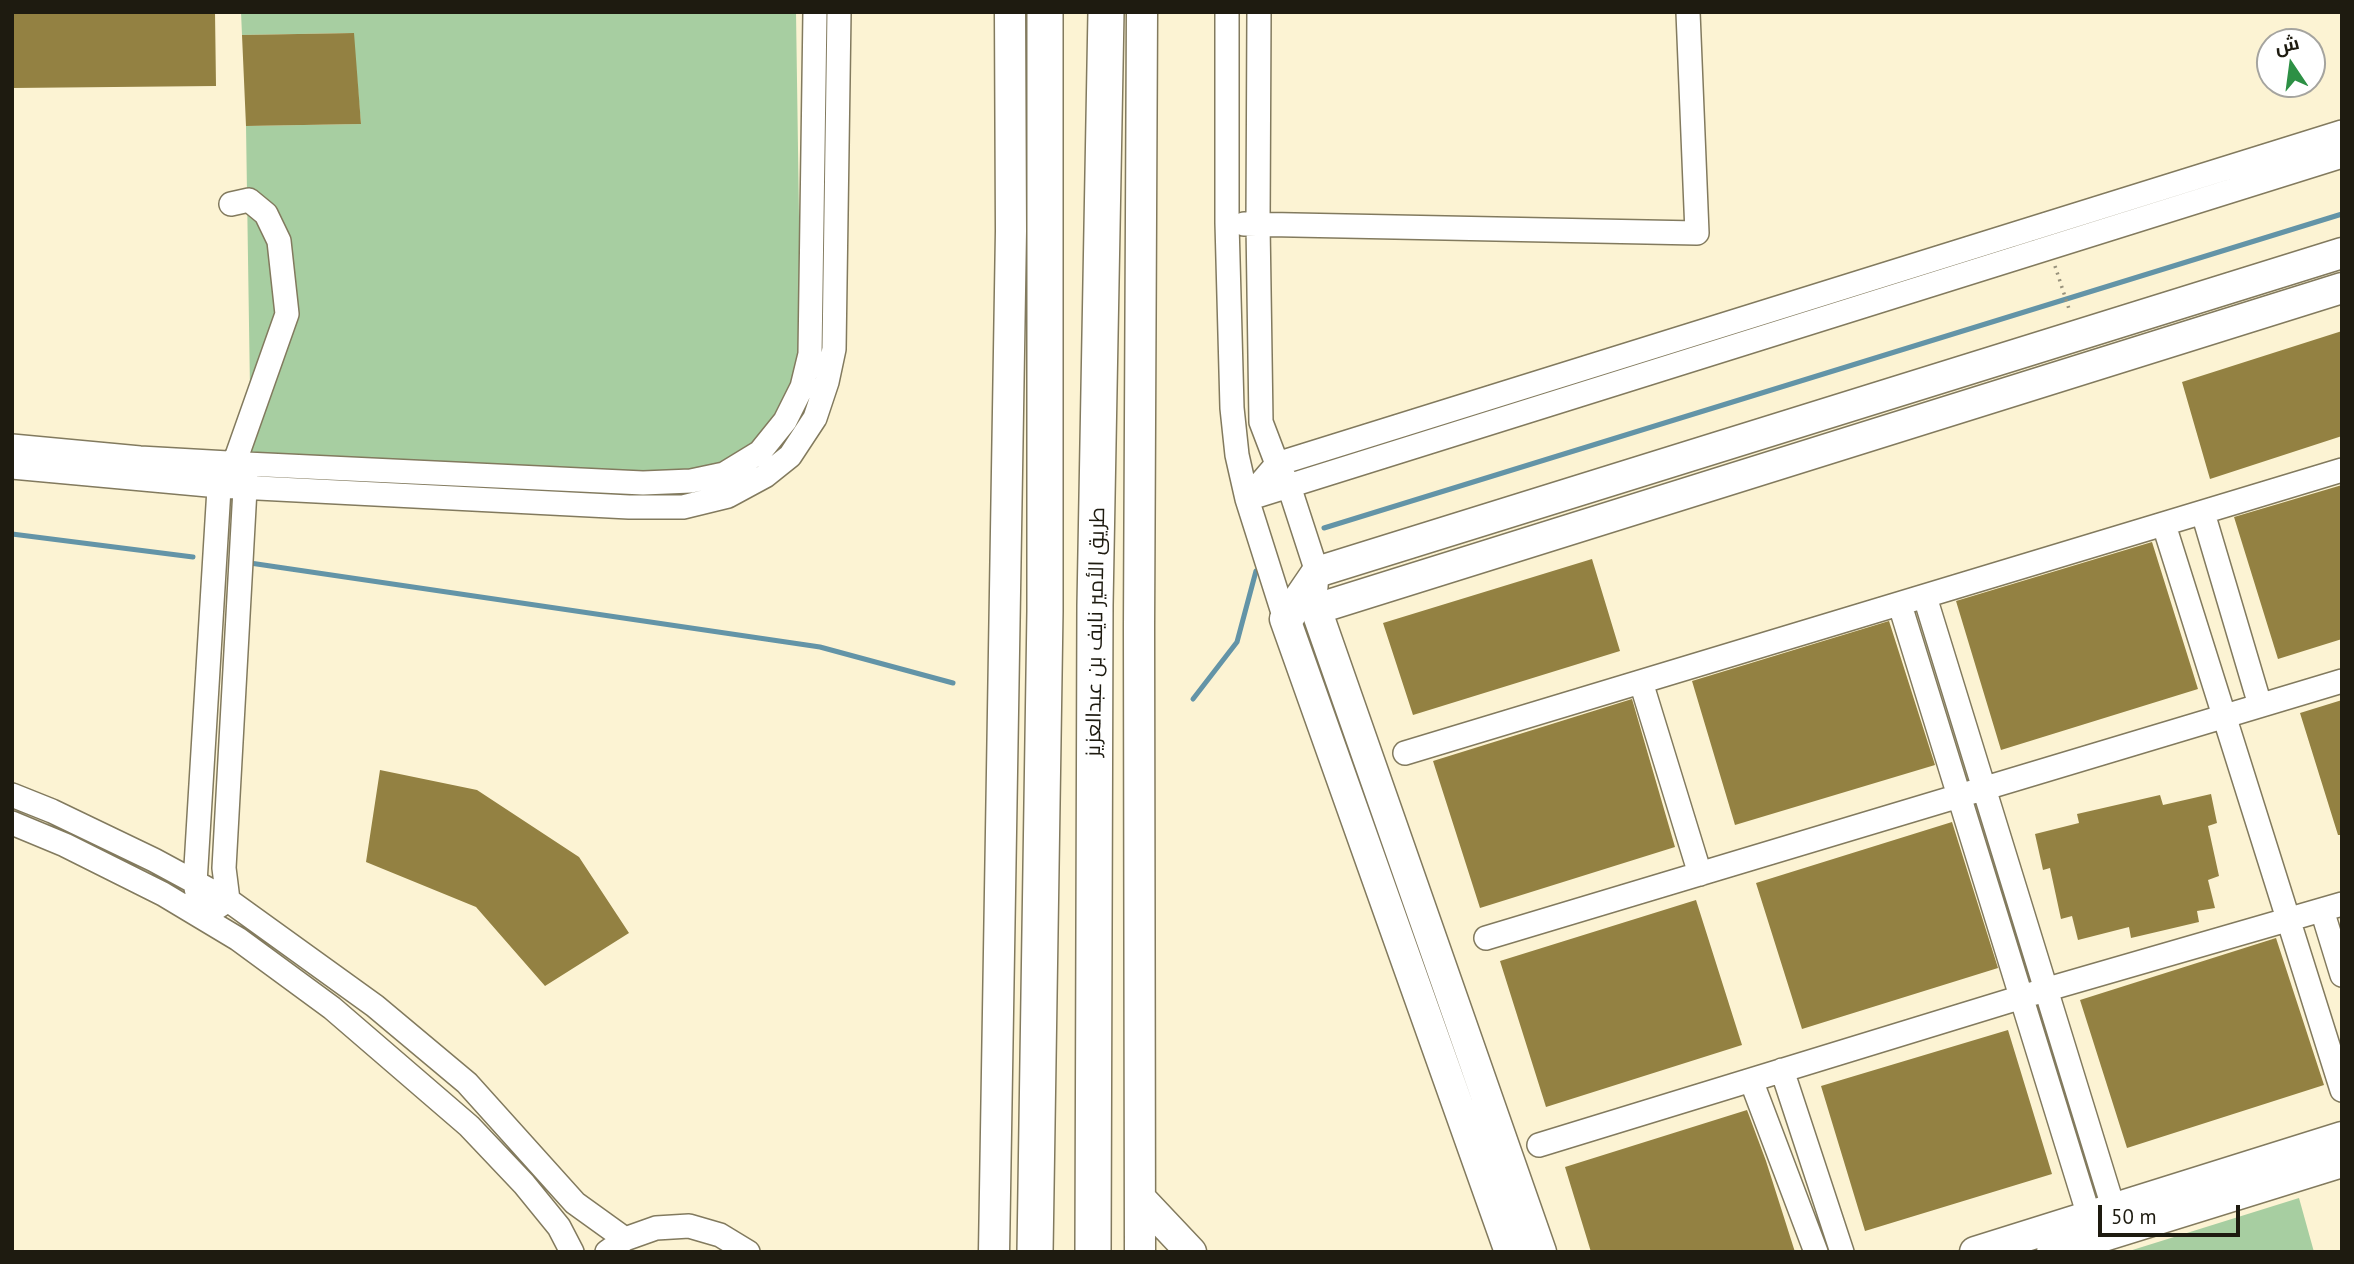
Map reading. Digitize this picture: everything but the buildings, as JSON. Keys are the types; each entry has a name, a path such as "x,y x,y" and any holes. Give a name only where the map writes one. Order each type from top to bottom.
{"highway":[{"path":"1035,1252 1045,611 1045,12"},
{"name":"طريق الأمير نايف بن عبدالعزيز","path":"1093,1252 1095,605 1105,12"}],"main road":[{"path":"994,1252 1010,259 1010,12"},
{"path":"1135,12 1141,60"},
{"path":"1140,1252 1142,12"},
{"path":"1510,1252 1285,619 1317,572 2342,253"},
{"path":"1541,1252 1316,609 2342,288"},
{"path":"1975,1252 2342,1137"},
{"path":"2052,1252 2342,1162"},
{"path":"1140,1198 1191,1252"}],"street":[{"path":"12,467 643,483 691,481 723,474 760,452 785,421 802,387 810,354 815,12"},
{"path":"12,446 140,458 233,472 629,507 683,507 728,496 765,476 790,456 815,418 827,382 834,349 839,12"},
{"path":"1227,12 1227,223 1237,455 1247,499 1285,619 1316,609 1317,572 1289,485 1277,464 1261,422 1259,12"},
{"path":"1227,223 1697,233 1688,12"},
{"path":"1247,499 1277,464 2342,132"},
{"path":"1247,499 2342,156"},
{"path":"202,917 195,883 233,472 286,314 279,242 266,214 248,200 231,204"},
{"path":"1405,753 2342,470"},
{"path":"228,900 224,868 233,472"},
{"path":"2203,513 2260,705"},
{"path":"2164,525 2342,1090"},
{"path":"1925,597 2048,989 2102,1213"},
{"path":"1900,605 2021,998 2102,1213"},
{"path":"1486,938 2342,681"},
{"path":"1642,682 1700,874"},
{"path":"12,795 52,811 154,860 228,900 374,1006 467,1083 616,1245 656,1228 689,1226 720,1235 748,1252"},
{"path":"12,822 163,894 238,939 332,1008 469,1126 524,1184 559,1227 572,1252"},
{"path":"202,917 228,900"},
{"path":"1539,1145 2048,989 2332,907 2342,975"},
{"path":"1782,1070 1842,1252"},
{"path":"1751,1080 1816,1252"}],"path":[{"path":"2059,279 2070,313"}],"green space":[{"path":"241,12 796,12 801,354 794,385 780,415 749,448 726,466 690,473 251,456 246,126 361,124 353,33 242,35"},
{"path":"2299,1198 2314,1252 2126,1252"}],"waterway":[{"path":"1324,528 2342,214"},
{"path":"12,534 193,557"},
{"path":"250,563 820,647 953,683"},
{"path":"1193,699 1237,642 1256,571"}]}
